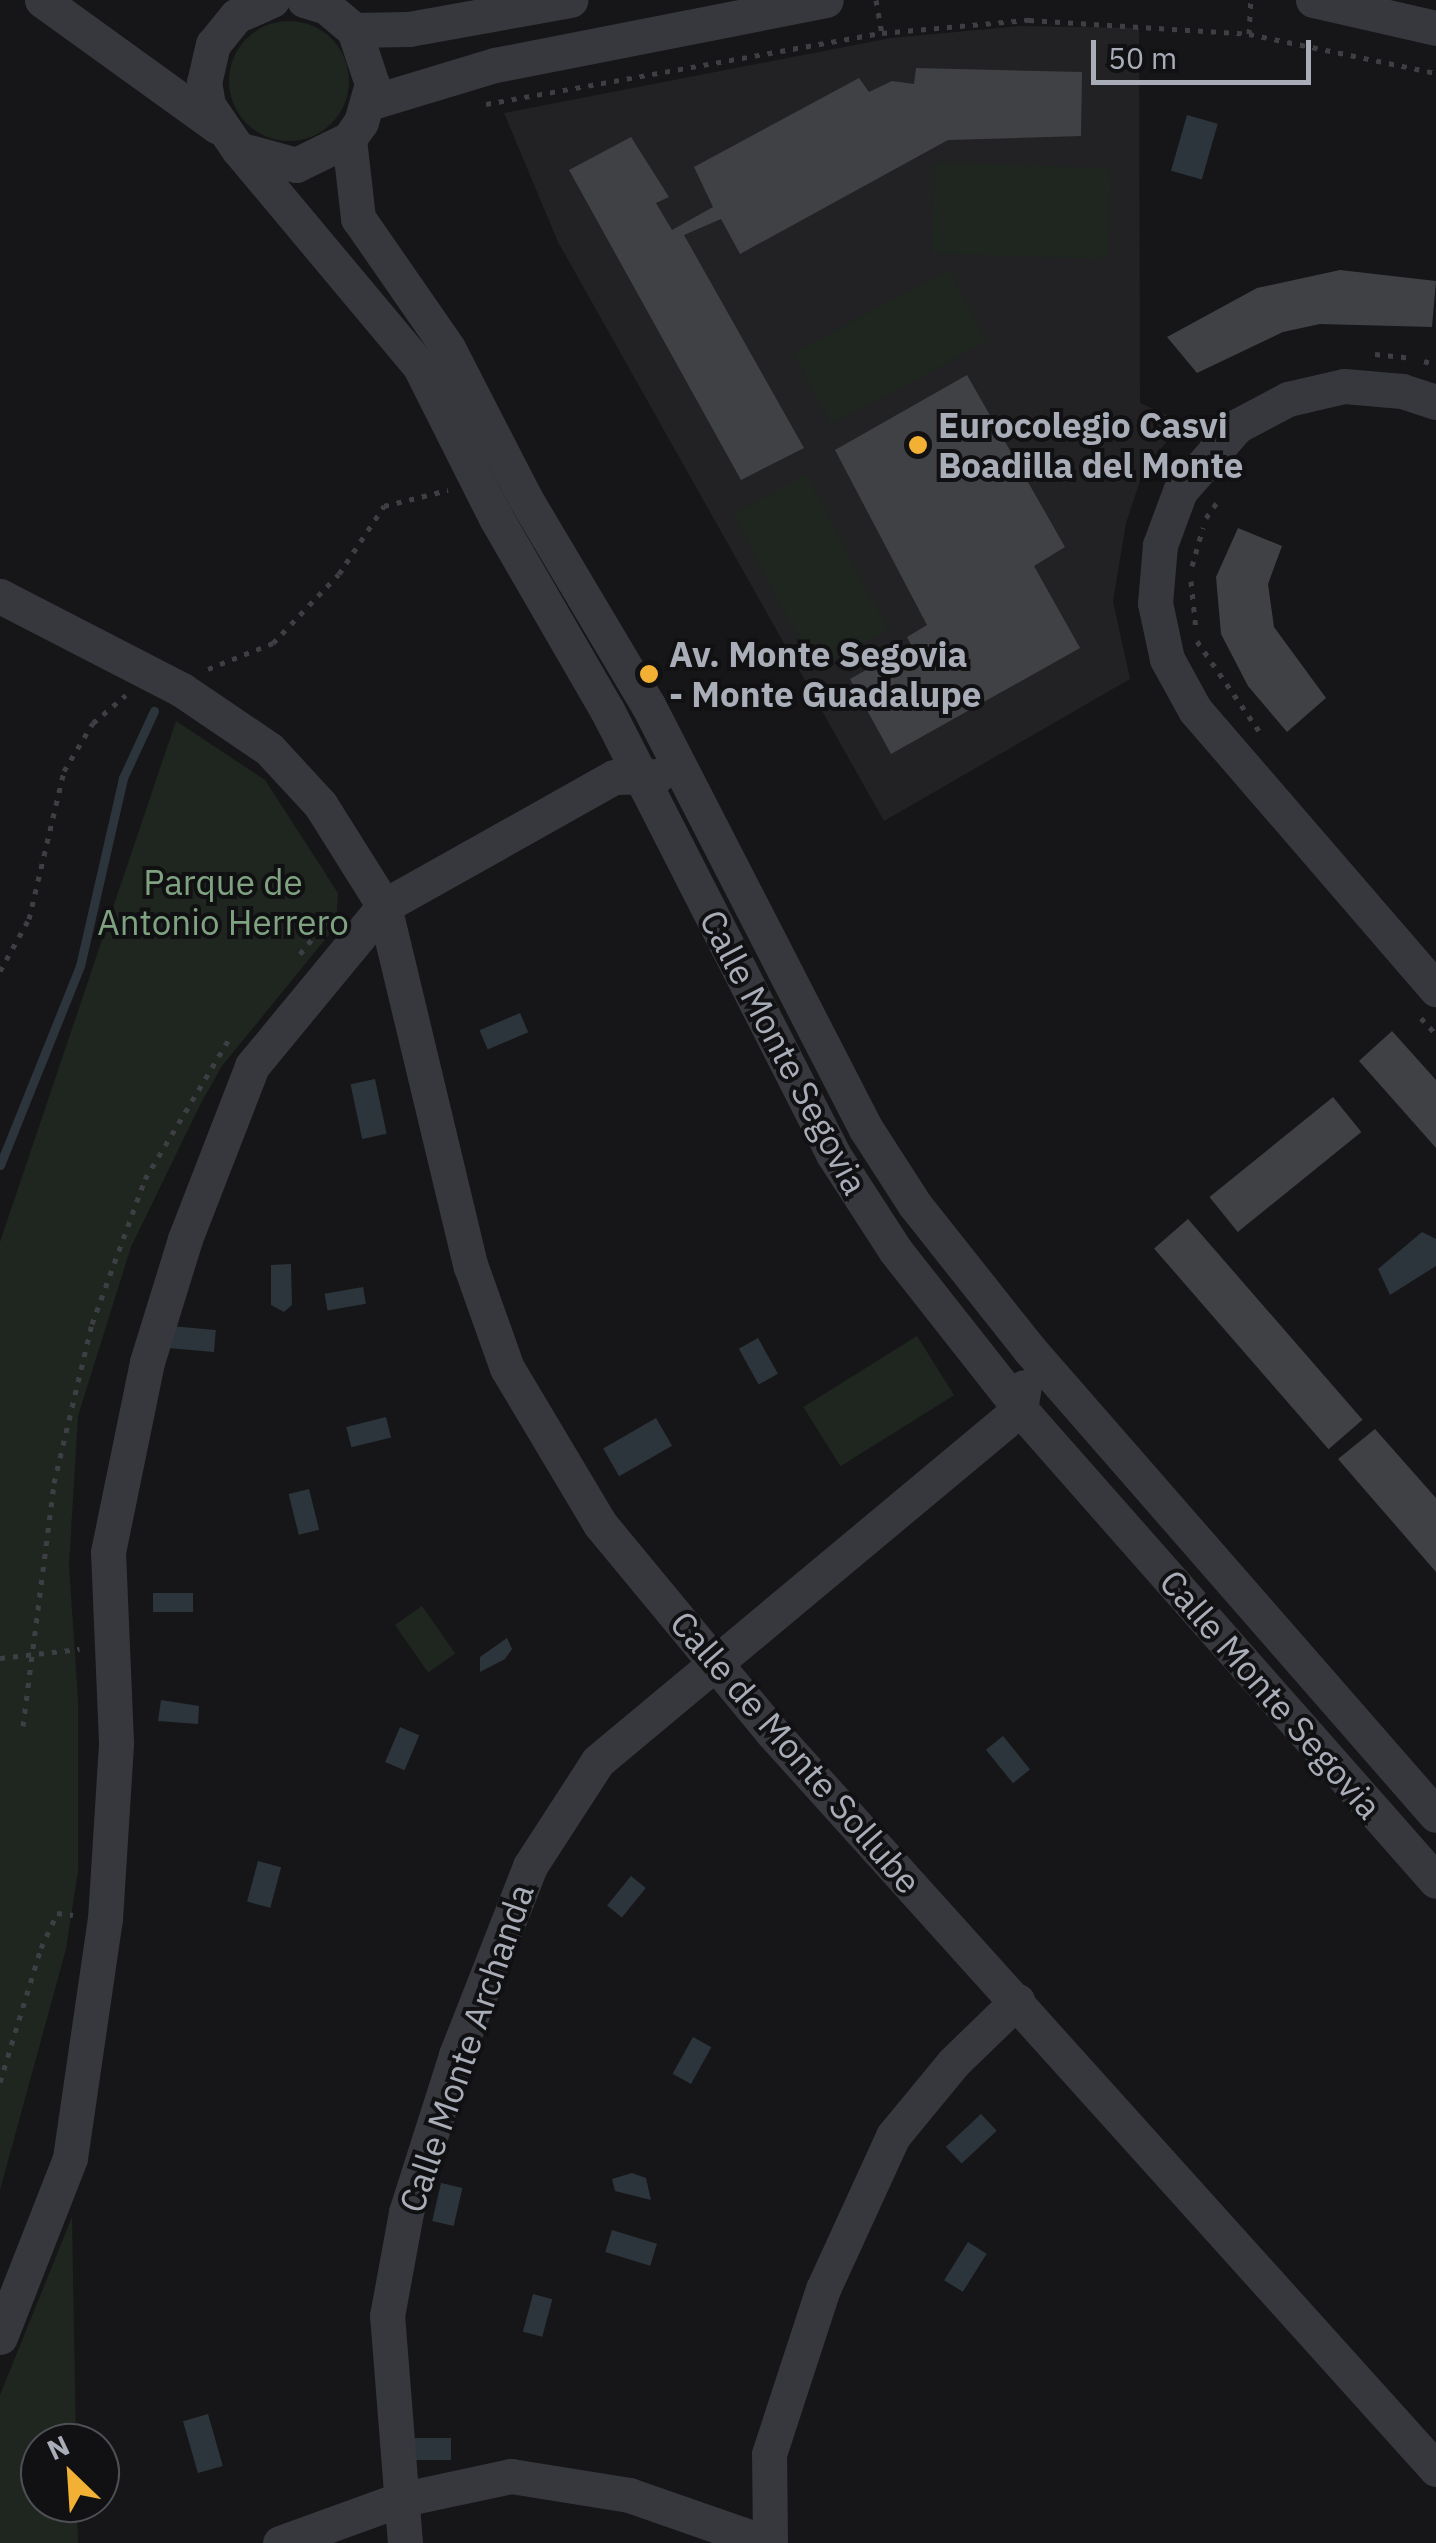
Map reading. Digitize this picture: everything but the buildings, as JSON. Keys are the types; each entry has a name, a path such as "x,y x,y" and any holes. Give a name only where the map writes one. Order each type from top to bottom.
{"street":[{"path":"42,0 228,138 296,165 349,138 369,103 370,64 354,30 327,7 304,0"},
{"path":"124,60 174,68 218,30 272,0"},
{"path":"354,30 409,29 570,0"},
{"path":"369,103 495,64 826,0"},
{"path":"1312,0 1436,28"},
{"path":"218,30 206,93 228,138"},
{"name":"Calle Monte Segovia","path":"228,138 420,367 627,768 833,1154 894,1250 1020,1409 1436,1881"},
{"name":"Calle Monte Segovia","path":"349,138 350,180 364,231 448,348 525,498 648,705 866,1129 915,1206 1030,1350 1436,1815"},
{"path":"1423,997 1195,710 1167,659 1155,588 1160,545 1180,491 1237,426 1288,399 1344,386 1402,390 1436,402"},
{"name":"Calle de Monte Sollube","path":"0,596 182,690 269,749 320,804 384,906 471,1267 507,1368 600,1524 714,1661 1436,2469"},
{"path":"0,2336 70,2158 105,1919 116,1742 108,1552 147,1362 185,1239 252,1066 384,906 627,768 648,705"},
{"path":"627,768 688,782"},
{"path":"1030,1350 1020,1409 1084,1412"},
{"name":"Calle Monte Archanda","path":"405,2543 387,2316 406,2212 456,2055 530,1866 598,1760 1020,1409"},
{"path":"280,2543 399,2500 511,2476 629,2495 768,2543 769,2454 838,2255 893,2136 954,2062 1017,2001"}],"path":[{"path":"876,0 882,33"},
{"path":"1250,34 1251,0"},
{"path":"467,108 882,33 1029,20 1250,34 1436,73"},
{"path":"1360,354 1399,354 1436,365"},
{"path":"1226,490 1207,516 1190,573 1198,642 1269,742"},
{"path":"1423,997 1436,1034"},
{"path":"0,1658 112,1646"},
{"path":"23,1726 29,1654"},
{"path":"0,2082 57,1912"}],"shaded area":[{"name":"Eurocolegio Casvi Boadilla del Monte","path":"1020,26 1139,28 1140,403 1183,422 1144,469 1126,523 1113,601 1130,679 884,821 558,242 504,113 891,38"},
{"path":"1187,115 1218,124 1202,180 1171,171"},
{"path":"520,1013 528,1032 488,1050 479,1030"},
{"path":"375,1079 387,1134 362,1139 351,1084"},
{"path":"1422,1232 1436,1239 1436,1266 1390,1295 1378,1269"},
{"path":"291,1264 292,1305 284,1312 271,1305 271,1265"},
{"path":"363,1287 366,1304 328,1311 325,1294"},
{"path":"170,1326 216,1330 214,1352 168,1348"},
{"path":"758,1338 778,1374 759,1385 739,1349"},
{"path":"386,1417 391,1437 351,1447 346,1427"},
{"path":"656,1418 672,1446 619,1476 603,1448"},
{"path":"309,1489 319,1530 299,1535 289,1494"},
{"path":"153,1593 193,1593 193,1612 153,1612"},
{"path":"507,1638 512,1649 505,1659 480,1672 480,1657"},
{"path":"161,1700 199,1706 198,1724 158,1721"},
{"path":"400,1727 419,1735 404,1770 385,1762"},
{"path":"1003,1736 1030,1769 1013,1783 986,1750"},
{"path":"258,1861 281,1867 270,1908 247,1902"},
{"path":"631,1876 646,1888 622,1917 607,1906"},
{"path":"693,2037 711,2047 691,2084 673,2074"},
{"path":"981,2114 997,2131 962,2164 946,2147"},
{"path":"632,2173 646,2178 651,2200 615,2191 612,2179"},
{"path":"441,2183 462,2188 454,2226 432,2221"},
{"path":"612,2230 657,2244 650,2266 605,2252"},
{"path":"968,2242 987,2254 963,2292 944,2280"},
{"path":"533,2294 552,2299 542,2337 523,2332"},
{"path":"208,2414 223,2466 198,2473 183,2421"},
{"path":"404,2438 451,2438 451,2460 404,2460"}],"green space":[{"path":"289,21 312,26 331,39 344,58 349,81 344,104 331,123 312,136 289,141 266,136 247,123 234,104 229,81 234,58 247,39 266,26"},
{"path":"935,162 1111,168 1108,259 932,253"},
{"path":"949,270 987,342 832,424 794,353"},
{"path":"806,475 889,630 815,669 733,514"},
{"name":"Parque de Antonio Herrero","path":"176,721 265,780 338,893 336,926 222,1066 201,1103 131,1247 78,1416 69,1565 78,1700 78,1871 66,1949 0,2190 0,1242"},
{"path":"917,1336 954,1395 840,1466 803,1407"},
{"path":"422,1606 455,1654 428,1672 395,1625"},
{"path":"72,2217 76,2423 20,2423 20,2523 78,2523 78,2543 0,2543 0,2395"}],"waterway":[{"path":"0,1165 80,966 123,778 154,711"}],"place":[{"name":"Eurocolegio Casvi Boadilla del Monte","path":"918,445"},
{"name":"Av. Monte Segovia - Monte Guadalupe","path":"649,674"}]}
